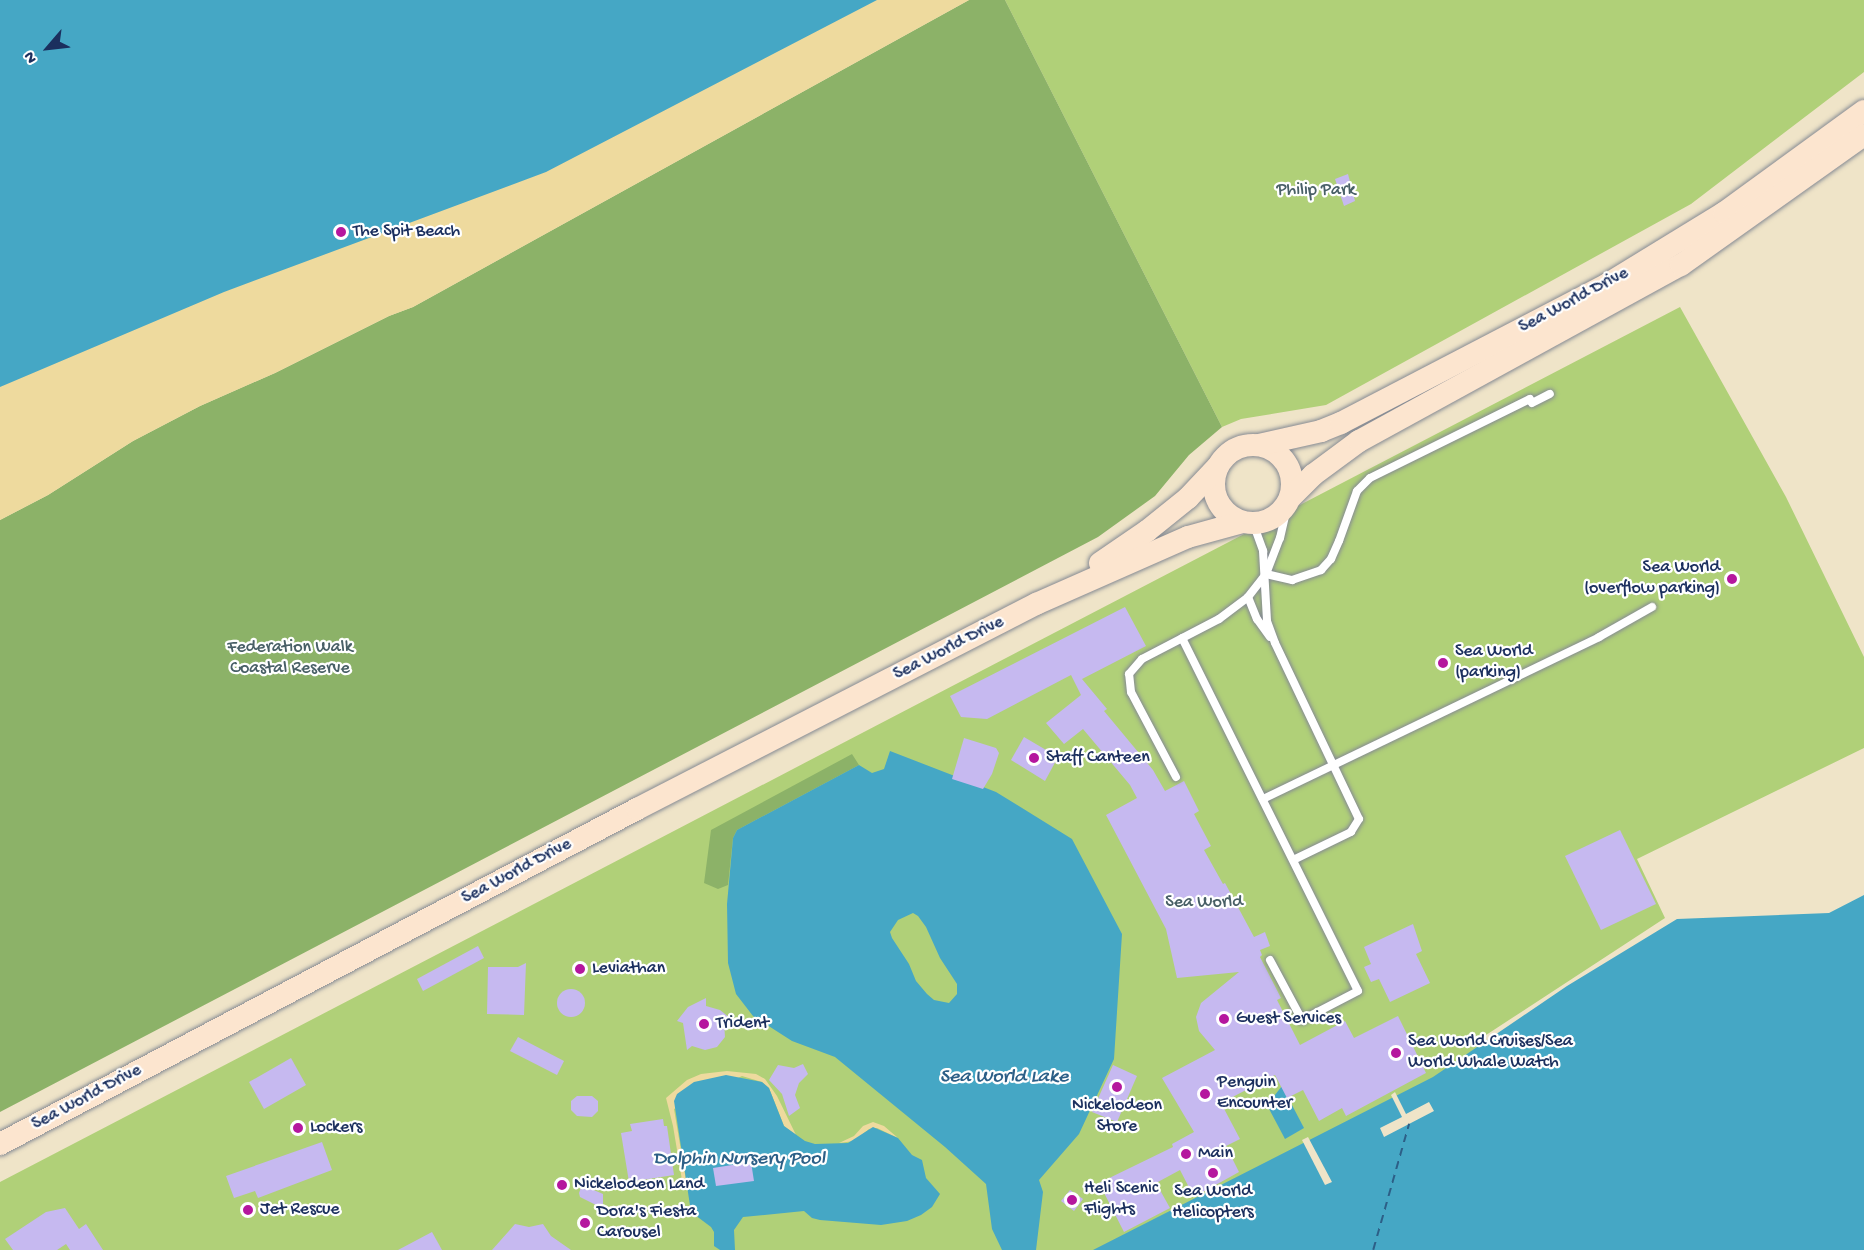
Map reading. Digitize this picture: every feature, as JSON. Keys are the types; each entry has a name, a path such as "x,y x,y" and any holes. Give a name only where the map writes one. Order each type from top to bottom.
{"street":[{"name":"Sea World Drive","path":"1259,445 1322,431 1341,423 1608,284 1724,213 1864,111"},
{"name":"Sea World Drive","path":"1289,500 1319,470 1359,441 1681,265 1720,240 1864,135"},
{"path":"1259,445 1271,449 1288,466 1292,478 1289,500 1274,518 1247,522 1223,509 1217,499 1215,477 1218,466 1235,449 1259,445"},
{"name":"Sea World Drive","path":"1036,604 1148,531 1188,498 1218,466"},
{"name":"Sea World Drive","path":"0,1144 626,815 1036,604 1188,537 1247,522"}],"lane":[{"path":"1266,574 1292,580 1321,570 1331,559 1358,491 1370,478 1530,399 1532,403 1550,394"},
{"path":"1176,777 1131,692 1129,674 1142,659 1219,619 1248,597 1266,574 1280,538 1289,500"},
{"path":"1247,522 1263,551 1268,621 1275,643 1357,813 1357,825 1351,832 1293,860"},
{"path":"1248,597 1257,619 1275,643"},
{"path":"1263,799 1599,637 1652,607"},
{"path":"1182,638 1358,991 1302,1020 1270,960"}],"green space":[{"name":"Federation Walk Coastal Reserve","path":"969,0 1005,0 1222,427 1189,455 1155,496 1098,537 0,1112 0,520 48,495 133,441 200,406 275,373 389,316 413,307"},
{"name":"Philip Park","path":"1005,0 1864,0 1864,72 1691,204 1326,405 1241,419 1222,427"},
{"name":"Sea World","path":"1680,307 1786,497 1864,657 1864,748 1637,859 1665,918 1483,1037 1446,1126 1180,1250 0,1250 0,1182"},
{"path":"852,754 859,765 737,830 733,838 728,885 718,889 704,883 711,830"}],"sand":[{"name":"The Spit Beach","path":"501,0 969,0 413,307 389,316 275,373 200,406 133,441 48,495 0,520 0,315"},
{"path":"727,1071 756,1074 765,1079 777,1096 796,1135 784,1126 769,1088 762,1082 742,1076 674,1109 686,1180 682,1180 666,1098 687,1080 701,1074"},
{"path":"873,1122 884,1126 898,1138 877,1128 869,1129 854,1141 839,1143 854,1136 863,1126"}],"water":[{"path":"0,0 877,0 546,172 224,292 0,387"},
{"name":"Sea World Lake","path":"890,751 996,792 1072,839 1122,934 1114,1059 1079,1134 1039,1180 1043,1192 1036,1250 1002,1250 992,1229 986,1184 945,1147 835,1057 792,1041 753,1016 736,994 728,963 727,904 733,838 737,830 859,765 872,773 884,769","holes":["913,913 926,927 940,958 957,984 957,994 949,1003 934,1000 927,994 916,981 909,964 892,938 890,932 898,920"]},
{"path":"1864,895 1864,1250 1093,1250 1433,1077 1567,986 1677,919 1829,913"},
{"name":"Dolphin Nursery Pool","path":"726,1075 762,1082 769,1088 784,1126 805,1141 815,1144 848,1143 873,1127 898,1138 912,1155 922,1160 926,1178 940,1194 932,1207 921,1215 907,1221 881,1225 820,1220 812,1218 804,1211 743,1217 734,1230 735,1250 720,1250 714,1246 714,1232 711,1227 691,1212 674,1101 677,1094 694,1082"},
{"path":"1282,1086 1304,1128 1285,1139 1267,1105"}],"pier":[{"path":"1395,1092 1406,1114 1429,1102 1434,1111 1384,1137 1380,1128 1402,1117 1391,1095"},
{"path":"1308,1137 1332,1182 1325,1185 1302,1140"}],"building":[{"path":"1348,174 1355,201 1344,206 1335,179"},
{"path":"1125,607 1146,646 1082,679 1107,709 1104,711 1153,770 1165,791 1184,781 1199,811 1194,814 1211,846 1204,850 1254,937 1265,932 1270,946 1260,950 1262,955 1260,957 1281,998 1277,1000 1300,1045 1345,1021 1354,1038 1398,1016 1426,1073 1346,1116 1342,1108 1319,1121 1303,1090 1287,1098 1275,1075 1221,1103 1240,1139 1226,1146 1239,1172 1194,1197 1180,1170 1156,1183 1170,1208 1124,1232 1099,1183 1173,1147 1172,1144 1194,1132 1162,1078 1215,1050 1199,1031 1196,1017 1201,1003 1239,972 1177,978 1166,929 1106,815 1137,798 1130,785 1083,729 1064,744 1046,723 1081,695 1071,675 987,719 961,717 950,696"},
{"name":"Staff Canteen","path":"1024,737 1058,757 1045,781 1011,760"},
{"path":"964,738 996,748 999,753 992,774 983,789 952,779"},
{"path":"1620,830 1656,904 1601,930 1565,856"},
{"path":"1413,924 1422,951 1416,954 1430,983 1390,1002 1379,979 1371,982 1364,967 1371,964 1364,947"},
{"path":"478,946 484,958 423,991 417,979"},
{"path":"526,963 524,1015 487,1014 488,967 518,967"},
{"path":"571,989 581,993 585,1003 581,1013 571,1017 561,1013 557,1003 561,993"},
{"name":"Trident","path":"706,998 706,1006 720,1010 730,1018 724,1022 725,1037 717,1047 705,1050 692,1046 687,1050 683,1023 677,1021 688,1007"},
{"path":"518,1037 564,1061 557,1075 510,1051"},
{"path":"291,1058 306,1085 264,1109 249,1082"},
{"path":"803,1064 808,1074 799,1083 795,1095 800,1108 789,1116 782,1094 769,1080 778,1065 794,1068"},
{"name":"Nickelodeon Store","path":"1113,1065 1137,1076 1117,1122 1092,1112"},
{"path":"577,1096 592,1096 598,1101 598,1111 592,1117 577,1116 571,1110 571,1101"},
{"path":"663,1119 664,1126 667,1126 674,1175 629,1182 621,1133 632,1131 630,1124"},
{"path":"322,1142 332,1170 258,1198 255,1191 234,1198 226,1176"},
{"path":"751,1162 754,1181 716,1186 713,1168"},
{"path":"582,1185 603,1194 603,1204 598,1206 580,1197"},
{"name":"Heli Scenic Flights","path":"1070,1190 1083,1199 1074,1211 1061,1201"},
{"path":"65,1208 79,1229 86,1224 103,1250 70,1250 66,1244 57,1250 13,1250 5,1239 46,1212"},
{"path":"515,1224 529,1227 543,1224 551,1236 571,1250 492,1250"},
{"path":"432,1232 442,1250 398,1250"}],"ferry route":[{"path":"1373,1250 1409,1124"}],"place":[{"name":"The Spit Beach","path":"341,232"},
{"name":"Sea World (overflow parking)","path":"1732,579"},
{"name":"Sea World (parking)","path":"1443,663"},
{"name":"Staff Canteen","path":"1034,758"},
{"name":"Leviathan","path":"580,969"},
{"name":"Guest Services","path":"1224,1019"},
{"name":"Trident","path":"704,1024"},
{"name":"Sea World Cruises/Sea World Whale Watch","path":"1396,1053"},
{"name":"Nickelodeon Store","path":"1117,1087"},
{"name":"Penguin Encounter","path":"1205,1094"},
{"name":"Lockers","path":"298,1128"},
{"name":"Main","path":"1186,1154"},
{"name":"Sea World Helicopters","path":"1213,1173"},
{"name":"Nickelodeon Land","path":"562,1185"},
{"name":"Heli Scenic Flights","path":"1072,1200"},
{"name":"Jet Rescue","path":"248,1210"},
{"name":"Dora's Fiesta Carousel","path":"585,1223"}]}
